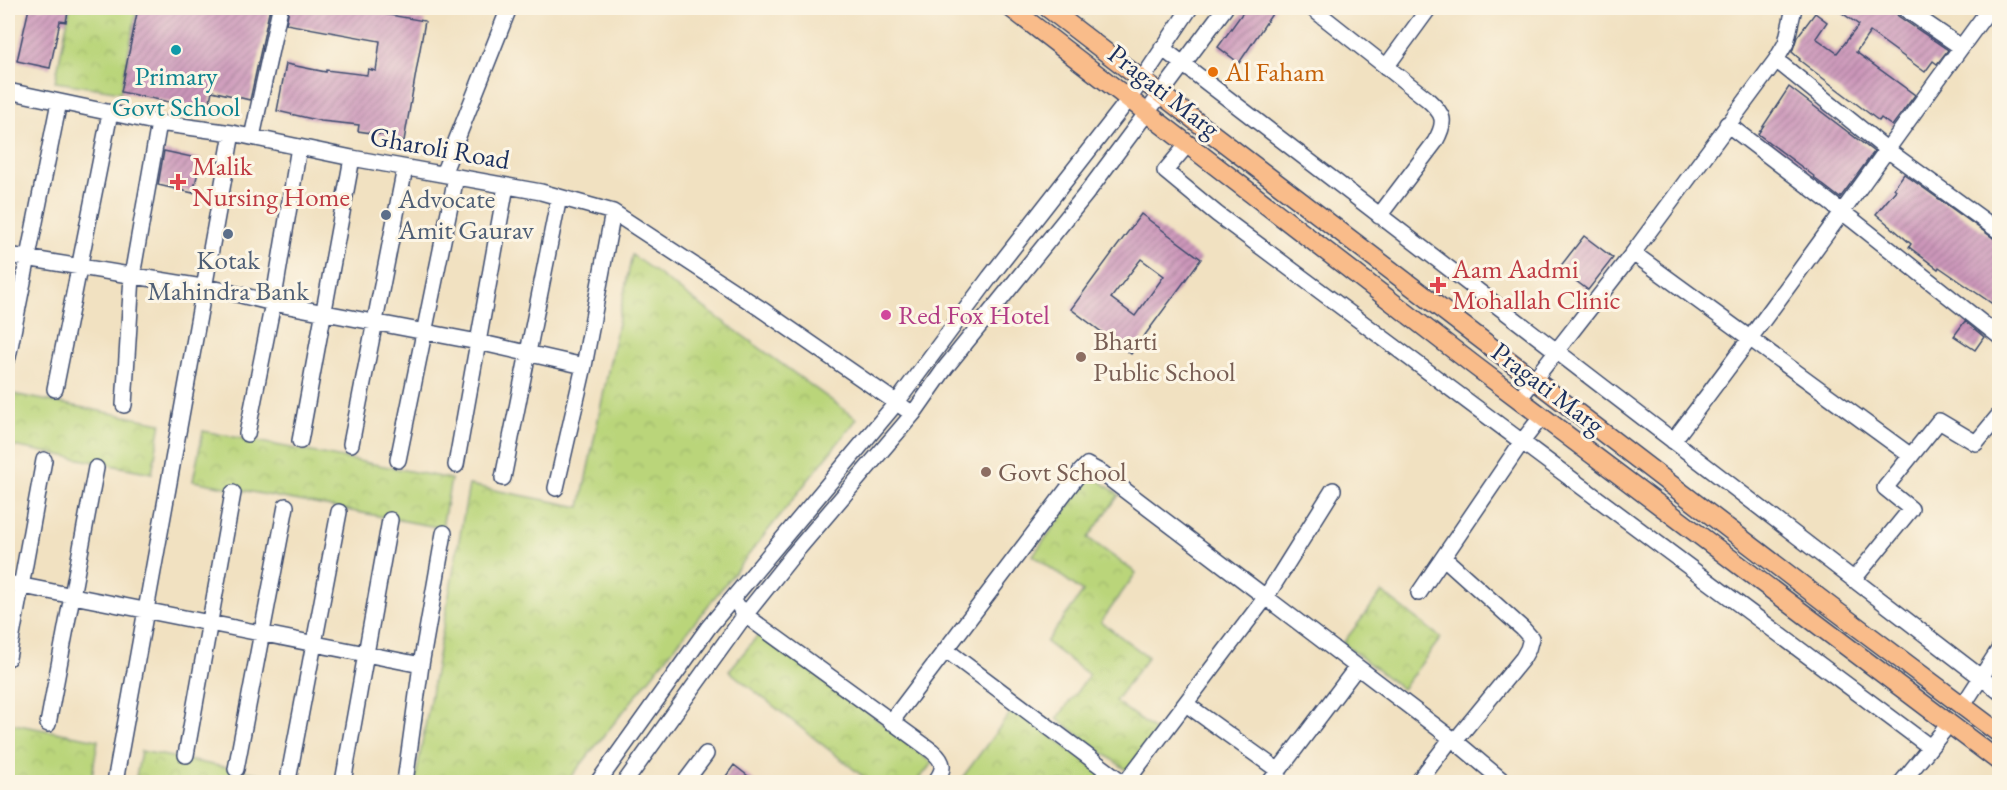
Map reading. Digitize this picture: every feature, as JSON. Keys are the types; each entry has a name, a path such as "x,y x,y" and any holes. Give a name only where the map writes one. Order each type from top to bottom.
{"main road":[{"name":"Pragati Marg","path":"1011,8 1519,399 2000,762"},
{"name":"Pragati Marg","path":"1048,8 2000,734"}],"street":[{"path":"252,137 280,8"},
{"path":"398,460 425,333 450,175 509,8"},
{"path":"598,783 708,628 897,402 990,277 1129,99 1190,8"},
{"path":"625,783 745,615 793,555 914,414 946,367 1086,194 1225,8"},
{"path":"1312,8 1436,107 1443,121 1442,130 1435,142 1379,216"},
{"path":"1386,67 1429,8"},
{"path":"1519,399 1633,253 1776,60 1786,43 1794,8"},
{"path":"1904,8 1961,47"},
{"path":"1673,441 1844,213 1886,149 1990,8"},
{"path":"1162,48 2000,692"},
{"path":"1776,60 1886,149 2000,232"},
{"name":"Gharoli Road","path":"8,91 159,123 252,137 506,186 559,197 613,212 761,309 914,414"},
{"path":"8,357 59,102"},
{"path":"55,389 110,113"},
{"path":"124,405 132,276 159,123"},
{"path":"1727,124 1844,213 2000,337"},
{"path":"115,783 232,134"},
{"path":"1188,144 1165,171 1217,214 1930,747"},
{"path":"247,434 273,303 298,147"},
{"path":"300,441 352,158"},
{"path":"351,444 405,168"},
{"path":"456,465 506,186"},
{"path":"503,478 559,197"},
{"path":"556,488 584,366 613,212"},
{"path":"1633,253 1911,456"},
{"path":"8,255 204,287 273,303 478,342 584,366"},
{"path":"1853,580 1911,509 1885,488 1939,421 1976,442 2000,414"},
{"path":"1419,593 1521,443 1542,416"},
{"path":"8,658 14,585 44,460"},
{"path":"891,722 1087,465 1102,472 1266,597 1453,740 1504,783"},
{"path":"48,724 96,468"},
{"path":"945,650 1124,783 1186,705 1266,597 1333,490"},
{"path":"186,755 233,493"},
{"path":"236,769 286,506"},
{"path":"289,775 339,512"},
{"path":"343,783 390,520"},
{"path":"405,783 421,665 444,533"},
{"path":"1418,783 1523,658 1530,638 1523,628 1444,558"},
{"path":"14,585 421,665"},
{"path":"732,598 745,615 940,759 942,768 934,783"},
{"path":"1962,706 2000,648"},
{"path":"1186,705 1274,777 1357,667"},
{"path":"1902,783 1949,724"},
{"path":"685,783 706,754"}],"green space":[{"path":"70,8 137,8 121,92 55,82"},
{"path":"632,255 857,419 567,782 415,782 469,485 580,507"},
{"path":"8,393 161,423 152,473 8,445"},
{"path":"203,431 451,479 442,528 193,481"},
{"path":"1092,475 1119,495 1088,538 1136,573 1101,622 1148,657 1115,701 1161,735 1132,774 1057,719 1089,675 1046,642 1083,592 1033,555"},
{"path":"1382,592 1441,638 1402,689 1343,643"},
{"path":"763,629 932,763 917,782 870,782 729,671"},
{"path":"1014,708 1113,782 959,782"},
{"path":"8,723 98,740 91,782 8,782"},
{"path":"141,751 301,782 135,782"}],"building":[{"path":"29,8 69,8 66,22 60,21 50,68 17,61"},
{"name":"Primary Govt School","path":"138,8 270,8 250,100 212,91 208,110 121,92"},
{"path":"289,8 379,8 378,13 425,21 404,141 385,139 385,135 358,131 359,125 321,121 277,111 286,64 326,72 326,70 367,75 368,69 376,71 380,41 286,24"},
{"path":"1246,8 1276,8 1239,63 1218,47"},
{"path":"1835,8 1893,8 1898,16 1948,50 1937,64 1933,61 1925,72 1870,32 1856,52 1915,95 1892,126 1881,118 1879,121 1799,60 1792,52 1797,37 1815,13 1827,22 1816,38 1837,53 1859,25"},
{"path":"1789,87 1874,152 1840,198 1758,134"},
{"path":"164,151 201,159 193,193 158,185"},
{"path":"1904,174 2000,243 2000,309 1939,267 1938,269 1909,247 1911,244 1876,214 1896,190 1894,188"},
{"path":"1141,214 1201,259 1131,354 1071,309","holes":["1141,259 1164,276 1135,316 1111,298"]},
{"path":"1584,236 1613,258 1588,290 1559,268"},
{"path":"1965,321 1984,337 1975,350 1954,336"},
{"path":"734,765 757,783 721,783"}],"place":[{"name":"Primary Govt School","path":"176,50"},
{"name":"Al Faham","path":"1213,72"},
{"name":"Malik Nursing Home","path":"178,182"},
{"name":"Advocate Amit Gaurav","path":"386,215"},
{"name":"Kotak Mahindra Bank","path":"228,234"},
{"name":"Aam Aadmi Mohallah Clinic","path":"1438,285"},
{"name":"Red Fox Hotel","path":"886,315"},
{"name":"Bharti Public School","path":"1081,357"},
{"name":"Govt School","path":"986,472"}]}
